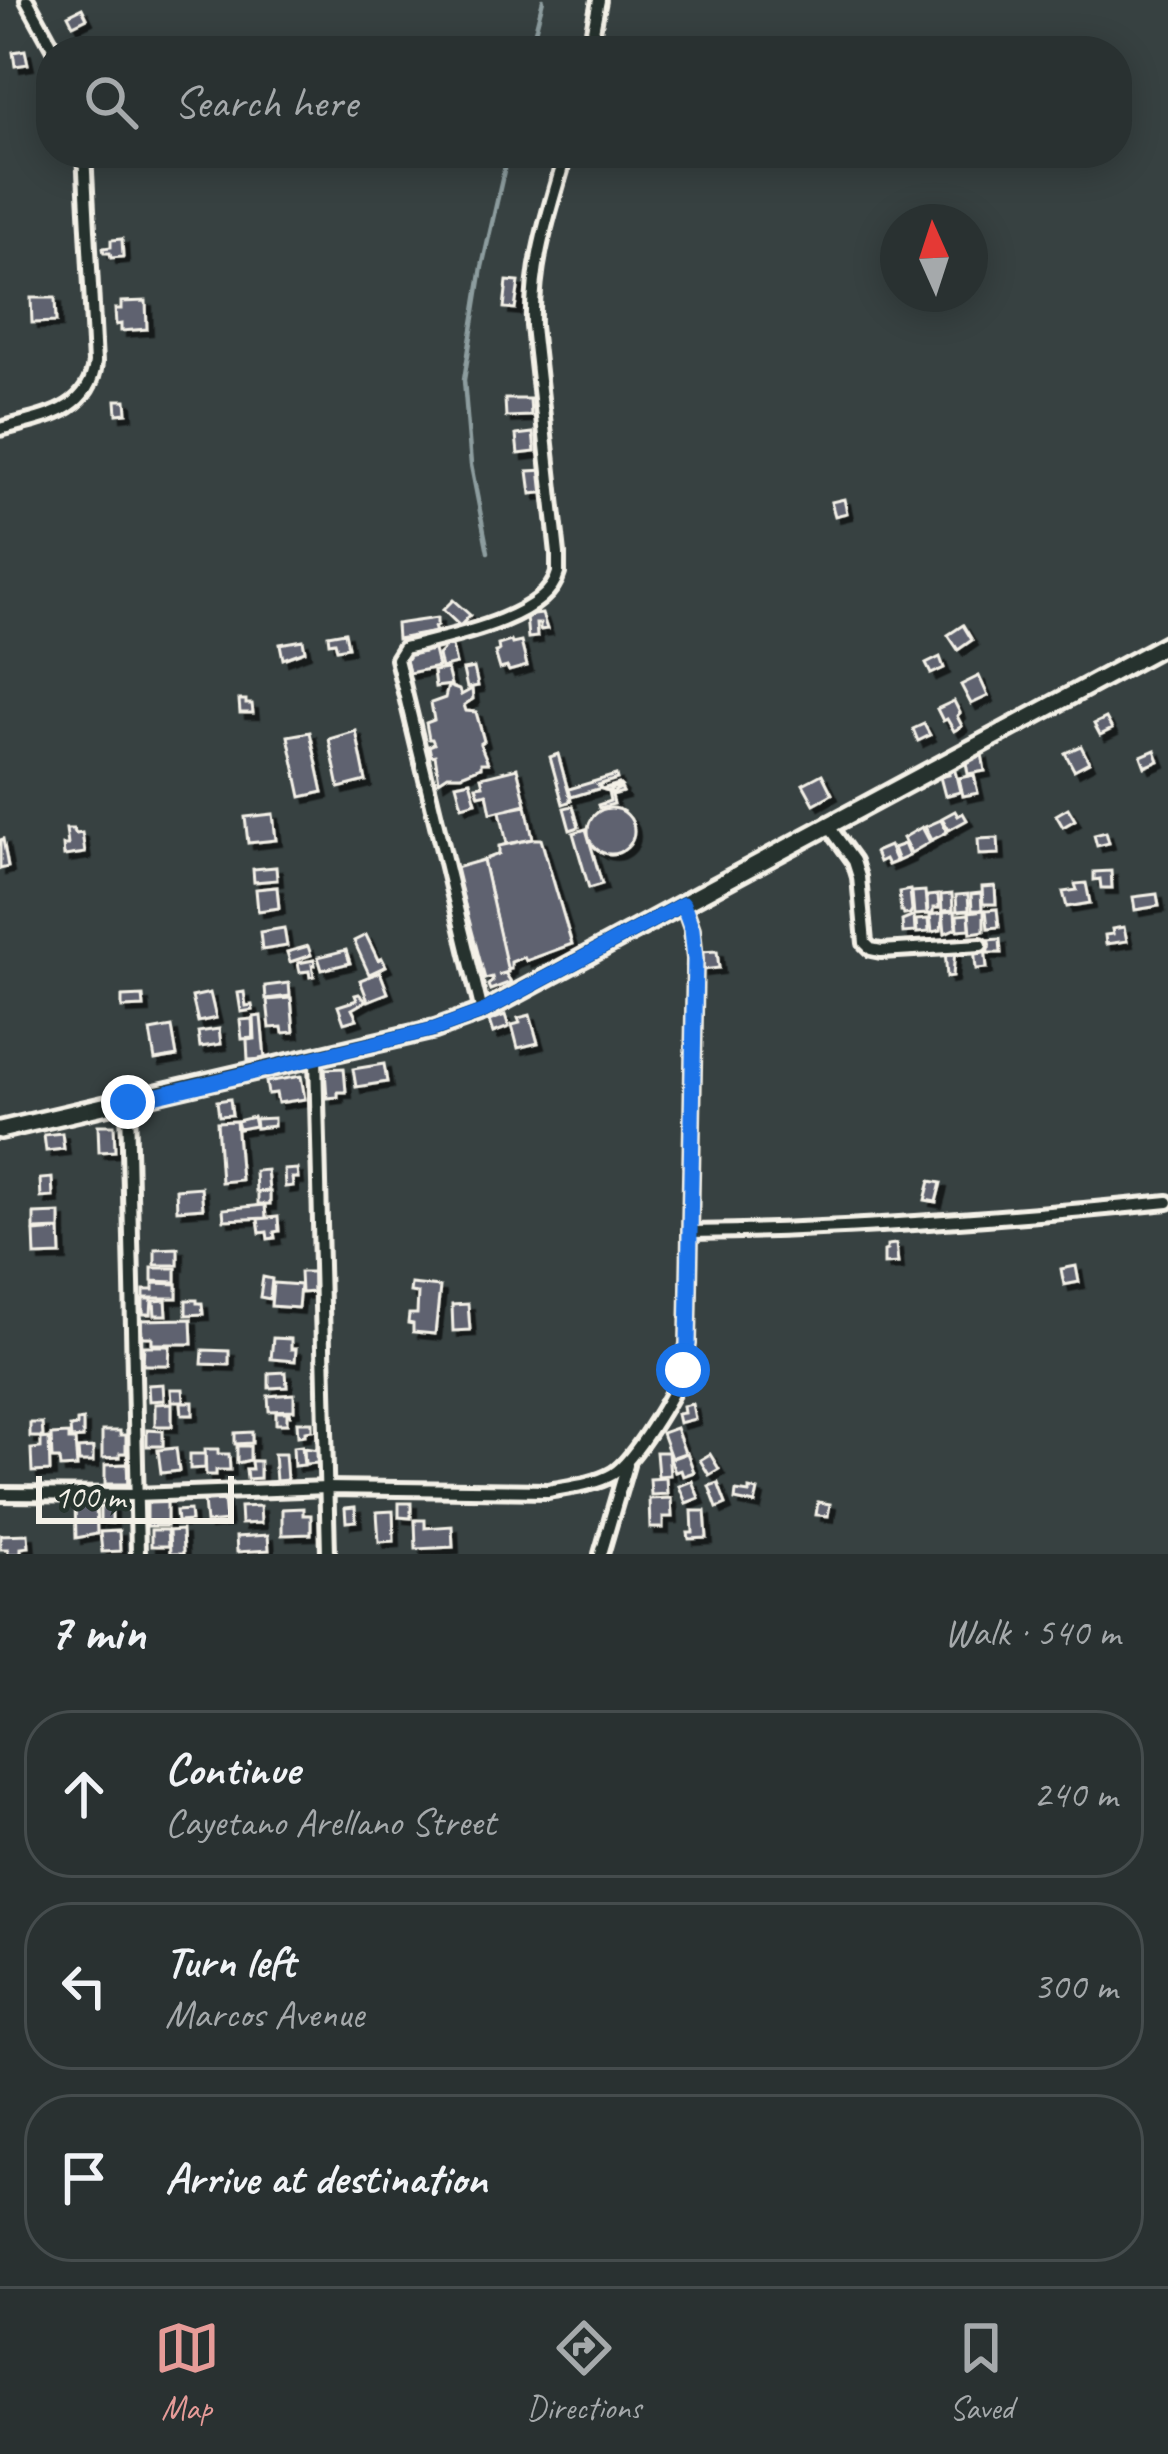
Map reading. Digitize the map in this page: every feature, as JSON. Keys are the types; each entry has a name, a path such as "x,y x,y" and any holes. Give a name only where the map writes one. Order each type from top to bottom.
{"main road":[{"path":"0,1130 435,1029 482,1012 1168,643"}],"street":[{"path":"27,0 47,36"},
{"path":"592,36 599,0"},
{"path":"0,429 73,406 93,381 85,168"},
{"path":"482,1012 398,659 404,648 509,619 551,587 558,573 532,292 562,168"},
{"path":"828,825 854,861 865,943 872,949 981,945"},
{"path":"601,1554 628,1462 683,1370 688,1344 695,959 683,904"},
{"path":"316,1058 328,1554"},
{"path":"128,1102 138,1554"},
{"path":"690,1232 945,1222 1168,1202"},
{"path":"0,1494 327,1488 548,1491 611,1475 628,1462"}],"building":[{"path":"82,8 87,18 73,25 68,15"},
{"path":"25,50 28,64 15,66 13,52"},
{"path":"122,239 123,257 104,253 111,240"},
{"path":"507,281 519,282 515,309 504,308"},
{"path":"31,298 55,298 56,322 32,323"},
{"path":"146,301 147,329 121,331 115,309 121,309 121,302"},
{"path":"505,399 530,399 531,416 506,417"},
{"path":"116,400 126,400 127,413 117,414"},
{"path":"533,433 535,452 518,454 516,435"},
{"path":"546,470 549,492 531,494 528,471"},
{"path":"844,499 847,513 835,516 831,502"},
{"path":"453,600 470,615 460,626 443,610"},
{"path":"542,614 547,629 540,630 536,624 537,637 528,638 526,616"},
{"path":"437,618 436,632 397,639 396,624"},
{"path":"963,625 972,640 958,650 948,635"},
{"path":"345,632 348,647 337,649 335,642 329,643 328,635"},
{"path":"303,640 305,651 283,659 280,644"},
{"path":"451,642 456,664 441,668 441,645"},
{"path":"521,642 527,666 500,669 495,652 498,645"},
{"path":"433,646 438,667 409,673 404,652"},
{"path":"940,657 944,668 931,674 926,664"},
{"path":"474,668 478,686 467,688 463,670"},
{"path":"447,669 451,685 435,687 433,671"},
{"path":"979,676 988,696 971,704 961,685"},
{"path":"448,686 461,695 472,689 473,699 464,705 466,711 476,712 488,763 439,781 426,723 434,720 431,703 445,698"},
{"path":"239,700 252,704 253,713 240,713"},
{"path":"954,701 962,726 954,731 937,709"},
{"path":"1106,718 1112,729 1100,735 1094,724"},
{"path":"924,724 930,735 918,741 913,729"},
{"path":"356,731 366,781 339,788 329,739"},
{"path":"310,732 323,792 301,797 288,736"},
{"path":"1081,746 1089,762 1074,770 1065,753"},
{"path":"1155,750 1159,761 1145,767 1141,756"},
{"path":"558,754 571,801 563,804 550,757"},
{"path":"982,754 985,771 968,774 965,757"},
{"path":"954,767 960,792 945,796 940,777 949,775 947,769"},
{"path":"517,768 526,804 491,813 487,793 479,795 476,786 483,785 481,777"},
{"path":"822,774 832,794 814,804 803,784"},
{"path":"616,775 617,779 598,785 601,788 571,797 569,789"},
{"path":"974,775 978,793 963,796 959,778"},
{"path":"470,781 476,802 462,806 456,784"},
{"path":"619,784 610,789 611,793 621,788 623,792 612,795 614,804 599,808 610,801 608,791 602,789"},
{"path":"526,806 533,839 507,844 500,811"},
{"path":"573,806 579,827 570,830 564,808"},
{"path":"611,808 627,815 634,831 627,847 611,854 595,847 588,831 595,815"},
{"path":"1068,808 1075,820 1063,827 1056,815"},
{"path":"955,811 967,820 949,830 942,818"},
{"path":"273,814 276,840 248,843 245,817"},
{"path":"941,820 947,832 932,840 925,827"},
{"path":"922,827 930,842 911,853 903,838"},
{"path":"66,829 82,833 85,853 64,856"},
{"path":"586,829 602,884 589,888 573,833"},
{"path":"1106,832 1109,843 1097,846 1094,835"},
{"path":"998,838 999,854 979,855 978,839"},
{"path":"541,839 572,944 511,962 507,970 483,860 499,854 499,846"},
{"path":"0,840 8,867 0,869"},
{"path":"904,844 909,856 898,861 893,848"},
{"path":"889,846 896,862 888,865 885,859 879,862 875,852"},
{"path":"483,860 508,972 498,975 505,973 511,982 490,990 492,977 485,979 455,868"},
{"path":"276,867 277,880 254,882 253,869"},
{"path":"1111,871 1112,888 1101,888 1094,872"},
{"path":"1086,883 1090,903 1067,907 1063,892"},
{"path":"995,886 996,904 983,904 982,887"},
{"path":"277,887 279,908 258,911 256,889"},
{"path":"910,890 912,910 904,915 899,892"},
{"path":"925,891 927,914 914,915 912,892"},
{"path":"981,893 982,910 972,910 971,894"},
{"path":"952,894 953,910 942,911 941,895"},
{"path":"968,894 969,910 957,911 956,895"},
{"path":"1157,894 1159,906 1135,910 1133,897"},
{"path":"938,895 939,908 928,914 927,896"},
{"path":"997,909 999,927 988,928 986,910"},
{"path":"984,910 984,931 971,933 969,912"},
{"path":"955,911 956,928 945,933 943,912"},
{"path":"943,913 941,930 932,932 930,915"},
{"path":"969,914 970,929 958,930 957,915"},
{"path":"914,916 915,932 903,933 902,921"},
{"path":"928,919 929,932 917,933 916,920"},
{"path":"1124,927 1127,941 1106,944 1105,935"},
{"path":"284,928 287,946 262,950 260,932"},
{"path":"366,935 386,966 369,974 354,941"},
{"path":"1000,939 1001,953 988,953 987,940"},
{"path":"308,946 311,955 290,962 287,952"},
{"path":"974,947 985,947 987,968 976,969"},
{"path":"955,948 953,976 947,977 945,949"},
{"path":"346,950 350,963 322,970 318,957"},
{"path":"717,951 719,968 702,970 701,952"},
{"path":"314,960 314,976 300,972 298,963"},
{"path":"380,972 388,993 368,1001 360,980"},
{"path":"289,983 290,996 266,999 265,986"},
{"path":"244,992 246,1006 252,1005 253,1010 241,1012 238,993"},
{"path":"210,993 216,1018 198,1022 192,997"},
{"path":"359,994 366,1001 352,1009 357,1019 344,1023 338,1006 357,1000"},
{"path":"143,996 144,1007 122,1008 122,997"},
{"path":"291,998 294,1032 270,1028 267,1000"},
{"path":"505,1015 509,1027 493,1033 489,1021"},
{"path":"530,1015 538,1043 518,1048 512,1025"},
{"path":"261,1016 265,1059 248,1060 247,1040 255,1039 254,1017"},
{"path":"252,1019 253,1038 242,1039 240,1020"},
{"path":"172,1027 177,1056 155,1060 150,1031"},
{"path":"219,1029 221,1044 200,1047 198,1032"},
{"path":"384,1064 387,1082 356,1087 353,1069"},
{"path":"344,1068 346,1092 327,1098 325,1069"},
{"path":"301,1076 305,1099 278,1103 276,1093 268,1094 266,1082"},
{"path":"230,1099 232,1115 219,1116 217,1101"},
{"path":"253,1117 255,1126 239,1129 237,1121"},
{"path":"274,1118 274,1126 256,1128 255,1119"},
{"path":"236,1121 241,1180 221,1182 217,1122"},
{"path":"98,1125 114,1125 115,1151 99,1152"},
{"path":"62,1133 64,1149 46,1151 44,1135"},
{"path":"297,1169 293,1186 285,1187 284,1170"},
{"path":"267,1170 269,1191 256,1192 255,1171"},
{"path":"52,1178 53,1197 41,1198 40,1179"},
{"path":"930,1181 941,1183 936,1202 925,1200"},
{"path":"201,1187 203,1208 177,1210 176,1189"},
{"path":"258,1192 270,1192 270,1204 258,1204"},
{"path":"265,1205 266,1218 224,1220 223,1209"},
{"path":"60,1213 60,1229 34,1230 34,1214"},
{"path":"278,1217 279,1231 268,1239 267,1232 260,1233 258,1219"},
{"path":"60,1230 61,1255 35,1256 34,1232"},
{"path":"896,1244 898,1263 884,1264 887,1245"},
{"path":"178,1248 178,1265 155,1265 155,1249"},
{"path":"1076,1266 1079,1282 1064,1285 1061,1269"},
{"path":"152,1268 176,1268 176,1282 152,1281"},
{"path":"300,1272 313,1272 313,1292 301,1293"},
{"path":"263,1277 272,1279 270,1299 260,1297"},
{"path":"153,1283 177,1284 177,1298 144,1298 144,1290 153,1290"},
{"path":"273,1283 300,1285 298,1308 271,1306"},
{"path":"411,1284 440,1287 435,1334 413,1332 413,1324 408,1323 409,1314 417,1314 418,1293 410,1292"},
{"path":"143,1299 152,1299 151,1314 143,1314"},
{"path":"166,1300 167,1315 155,1315 154,1301"},
{"path":"186,1300 202,1303 203,1314 186,1315"},
{"path":"468,1304 470,1330 453,1331 452,1305"},
{"path":"191,1319 192,1344 152,1344 152,1337 142,1337 141,1320"},
{"path":"273,1338 291,1339 295,1361 271,1359"},
{"path":"144,1346 170,1346 169,1365 143,1365"},
{"path":"203,1350 229,1351 229,1365 202,1364"},
{"path":"286,1372 287,1387 269,1388 269,1373"},
{"path":"163,1384 164,1400 149,1401 148,1385"},
{"path":"171,1389 183,1389 184,1401 172,1401"},
{"path":"294,1394 294,1410 269,1411 268,1396"},
{"path":"181,1402 193,1402 193,1415 182,1415"},
{"path":"172,1403 172,1426 155,1426 155,1404"},
{"path":"692,1404 695,1419 679,1423 677,1414"},
{"path":"276,1412 290,1412 287,1424 276,1424"},
{"path":"83,1420 83,1438 71,1439 70,1427"},
{"path":"297,1422 312,1422 312,1430 298,1436"},
{"path":"30,1423 42,1423 43,1437 30,1437"},
{"path":"676,1428 685,1453 671,1458 662,1433"},
{"path":"147,1430 163,1431 163,1446 147,1446"},
{"path":"102,1431 126,1435 126,1453 102,1458"},
{"path":"252,1432 252,1443 235,1444 235,1433"},
{"path":"69,1434 69,1440 75,1440 77,1467 60,1468 59,1459 52,1459 51,1435"},
{"path":"49,1438 50,1471 32,1472 31,1449 41,1448 41,1439"},
{"path":"237,1446 250,1446 250,1460 237,1463"},
{"path":"302,1446 304,1465 294,1466 293,1447"},
{"path":"93,1448 93,1462 79,1462 78,1449"},
{"path":"176,1448 179,1471 161,1473 158,1450"},
{"path":"304,1448 318,1450 318,1463 305,1464"},
{"path":"205,1449 229,1454 230,1470 206,1475"},
{"path":"656,1452 668,1452 670,1475 658,1476"},
{"path":"687,1453 694,1472 683,1476 681,1470 675,1472 670,1459"},
{"path":"190,1454 205,1454 205,1468 190,1469"},
{"path":"274,1454 285,1454 287,1480 276,1481"},
{"path":"710,1454 719,1469 709,1475 700,1460"},
{"path":"251,1461 260,1461 260,1478 247,1479"},
{"path":"127,1464 128,1484 105,1484 105,1465"},
{"path":"666,1478 667,1494 651,1495 650,1479"},
{"path":"692,1481 699,1498 686,1503 679,1486"},
{"path":"718,1483 726,1504 717,1508 709,1486"},
{"path":"749,1489 758,1491 755,1504 735,1500 736,1491 749,1493"},
{"path":"671,1498 672,1517 663,1517 663,1528 650,1528 649,1499"},
{"path":"147,1500 167,1500 167,1526 147,1526"},
{"path":"224,1500 226,1521 206,1523 204,1501"},
{"path":"75,1502 96,1502 97,1534 76,1538"},
{"path":"818,1502 830,1504 828,1516 816,1515"},
{"path":"399,1503 411,1503 411,1518 399,1517"},
{"path":"260,1506 261,1523 241,1524 240,1507"},
{"path":"100,1507 112,1507 112,1523 100,1522"},
{"path":"355,1507 356,1521 346,1522 345,1508"},
{"path":"303,1508 303,1515 311,1515 311,1534 282,1535 282,1509"},
{"path":"190,1510 191,1521 177,1522 176,1511"},
{"path":"393,1511 394,1541 379,1542 377,1512"},
{"path":"692,1511 705,1511 707,1538 689,1539"},
{"path":"415,1520 425,1520 425,1528 452,1526 453,1547 416,1549"},
{"path":"151,1530 167,1530 168,1546 151,1546"},
{"path":"182,1530 183,1554 170,1554 169,1531"},
{"path":"119,1531 120,1551 102,1552 100,1532"},
{"path":"28,1534 29,1547 21,1548 21,1554 0,1549 0,1535"},
{"path":"268,1535 269,1550 237,1552 236,1537"}],"waterway":[{"path":"534,36 543,0"},
{"path":"488,552 471,465 464,380 505,168"}],"route":[{"path":"128,1102 435,1029 482,1012 683,904 695,959 688,1344 683,1370"}]}
